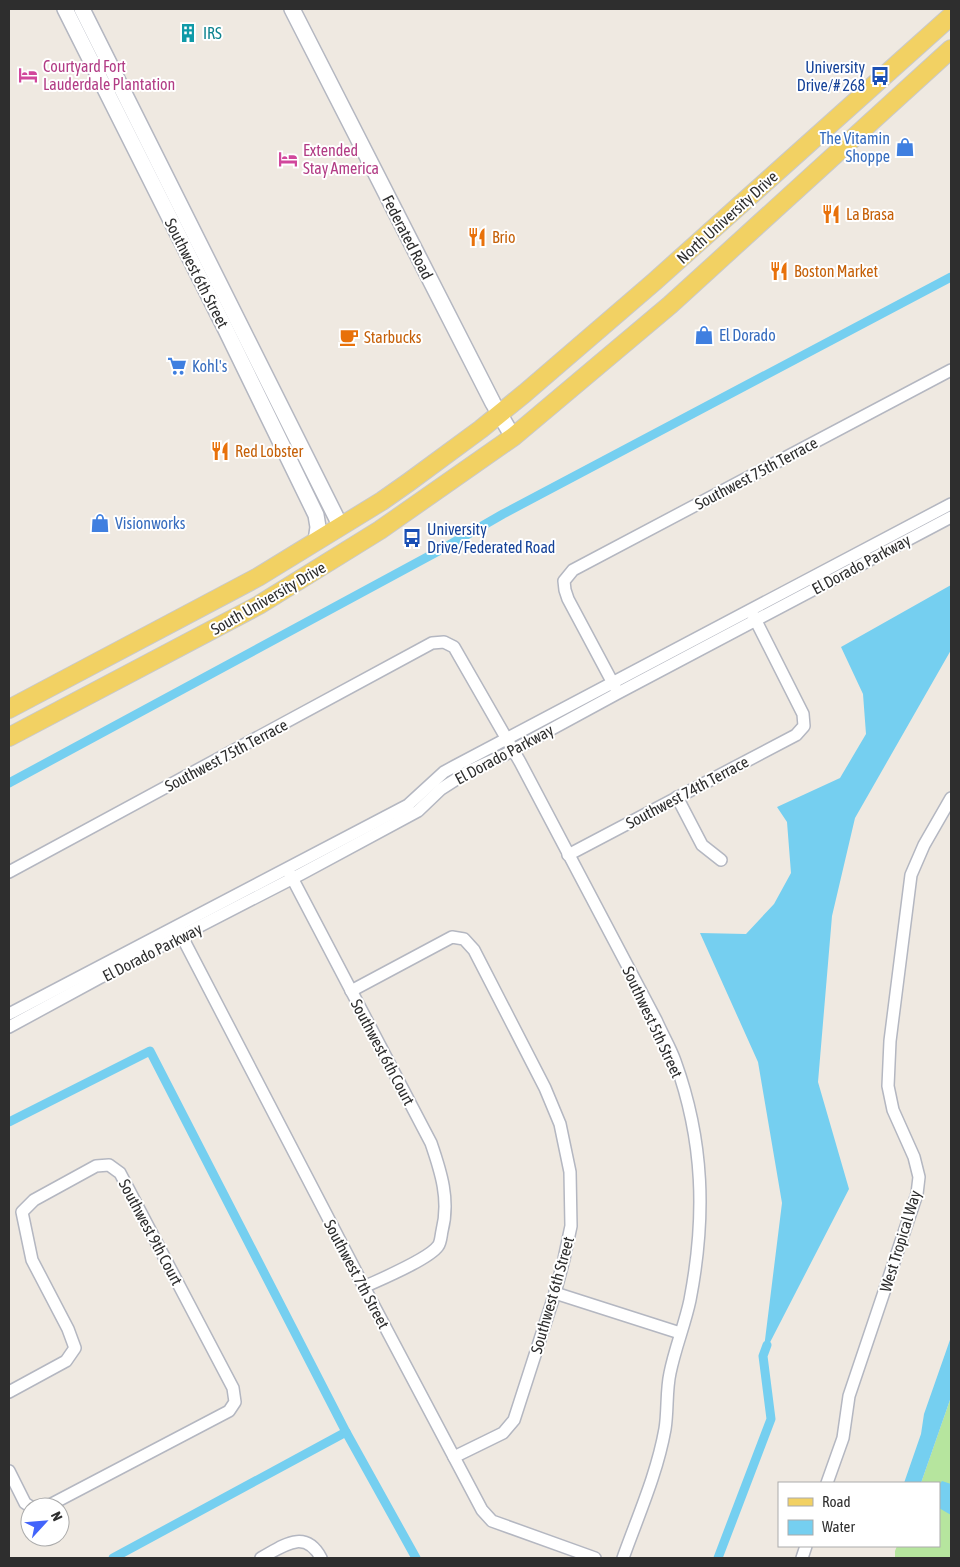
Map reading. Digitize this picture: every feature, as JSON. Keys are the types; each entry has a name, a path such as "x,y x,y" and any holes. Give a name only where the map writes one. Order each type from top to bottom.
{"main road":[{"name":"North University Drive","path":"500,414 654,282 951,16"},
{"path":"899,97 908,68 951,28"},
{"name":"North University Drive","path":"514,436 670,305 951,49"},
{"path":"622,345 630,329 754,217 760,203 762,186"},
{"name":"South University Drive","path":"9,709 258,578 409,482 500,414"},
{"name":"South University Drive","path":"9,738 260,605 380,530 514,436"},
{"path":"325,564 339,534 340,525"}],"street":[{"name":"Southwest 6th Street","path":"65,9 315,511 318,521 316,541"},
{"name":"Southwest 6th Street","path":"82,9 340,525"},
{"name":"Federated Road","path":"292,9 500,414 514,436"},
{"name":"Southwest 75th Terrace","path":"615,688 568,599 564,581 572,570 951,370"},
{"name":"El Dorado Parkway","path":"290,873 408,805 444,772 506,739 615,688 753,615 951,504"},
{"name":"El Dorado Parkway","path":"753,615 951,517"},
{"name":"Southwest 74th Terrace","path":"568,855 677,796 796,736 804,726 803,714 753,615"},
{"name":"Southwest 75th Terrace","path":"9,872 432,643 444,642"},
{"name":"Southwest 5th Street","path":"444,642 454,647 513,750 656,1020 675,1060 690,1110 699,1162 701,1213 699,1245 690,1302 670,1374 665,1428 653,1476 623,1558"},
{"name":"El Dorado Parkway","path":"9,1014 418,811 441,789 454,780 513,750 615,688"},
{"path":"677,796 702,845 721,860"},
{"name":"West Tropical Way","path":"827,1482 843,1438 849,1396 917,1194 919,1177 914,1157 893,1110 888,1086 890,1041 911,875 924,845 951,798"},
{"name":"Southwest 6th Court","path":"290,873 431,1143 440,1170 446,1198 444,1224 439,1245 428,1255 364,1287"},
{"name":"El Dorado Parkway","path":"9,1027 101,977 179,931"},
{"name":"Southwest 7th Street","path":"179,931 482,1510 492,1521 595,1558"},
{"name":"Southwest 6th Street","path":"351,991 452,938 464,939 474,950 545,1088 560,1124 570,1172 571,1226 555,1293 514,1420 503,1433 454,1457"},
{"name":"Southwest 9th Court","path":"9,1392 66,1361 75,1348 68,1329 32,1260 22,1212 34,1200 96,1166 109,1165 120,1173 233,1388 235,1402 229,1411 65,1497"},
{"path":"555,1293 680,1333"},
{"path":"9,1471 23,1497"},
{"path":"261,1558 292,1542 306,1542 317,1550 322,1558"}],"green space":[{"path":"951,1397 951,1558 895,1558 897,1547 940,1547 940,1482 921,1482"}],"water":[{"path":"951,585 951,650 855,818 832,916 818,1082 849,1189 763,1356 782,1203 758,1062 700,933 746,934 774,904 791,873 787,822 777,807 840,778 866,734 863,694 841,647"},
{"path":"951,1337 951,1397 921,1482 904,1482 921,1434 924,1414"},
{"path":"942,1481 951,1484 951,1515 940,1509 940,1484"}],"waterway":[{"path":"9,783 444,548 503,514 951,277"},
{"path":"9,1122 150,1051 346,1432"},
{"path":"718,1558 771,1419 763,1356 767,1345"},
{"path":"113,1558 346,1432 416,1558"}],"place":[{"name":"IRS","path":"188,33"},
{"name":"Courtyard Fort Lauderdale Plantation","path":"28,75"},
{"name":"University Drive/# 268","path":"880,76"},
{"name":"The Vitamin Shoppe","path":"905,147"},
{"name":"Extended Stay America","path":"288,159"},
{"name":"La Brasa","path":"831,214"},
{"name":"Brio","path":"477,237"},
{"name":"Boston Market","path":"779,271"},
{"name":"El Dorado","path":"704,335"},
{"name":"Starbucks","path":"349,337"},
{"name":"Kohl's","path":"177,366"},
{"name":"Red Lobster","path":"220,451"},
{"name":"Visionworks","path":"100,523"},
{"name":"University Drive/Federated Road","path":"412,538"}]}
